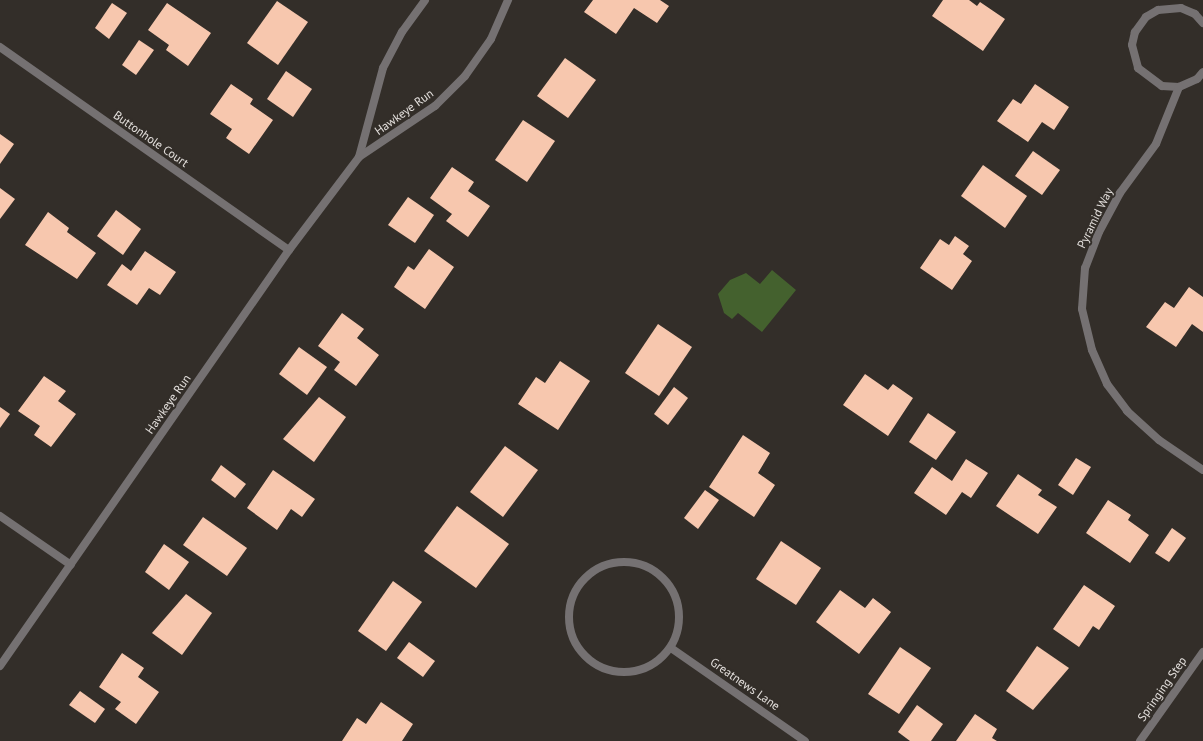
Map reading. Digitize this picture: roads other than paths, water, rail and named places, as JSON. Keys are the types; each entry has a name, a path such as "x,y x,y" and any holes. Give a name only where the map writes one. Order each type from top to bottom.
{"street":[{"name":"Hawkeye Run","path":"359,157 383,68 402,32 425,0"},
{"name":"Hawkeye Run","path":"0,666 289,250 359,157 435,106 465,76 491,40 508,0"},
{"path":"1203,23 1195,14 1169,7 1146,17 1135,32 1132,45 1138,68 1153,83 1179,87 1203,72"},
{"name":"Buttonhole Court","path":"0,47 289,250"},
{"name":"Pyramid Way","path":"1179,87 1156,144 1120,193 1099,232 1085,268 1082,309 1092,350 1107,384 1127,411 1203,470"},
{"path":"0,516 71,565"},
{"path":"626,560 642,563 662,575 674,591 679,606 679,628 671,648 658,661 642,670 611,671 594,663 579,649 571,634 570,603 579,584 597,568 626,560"},
{"name":"Greatnews Lane","path":"671,648 805,741"},
{"name":"Springing Step","path":"1140,741 1203,652"}]}
